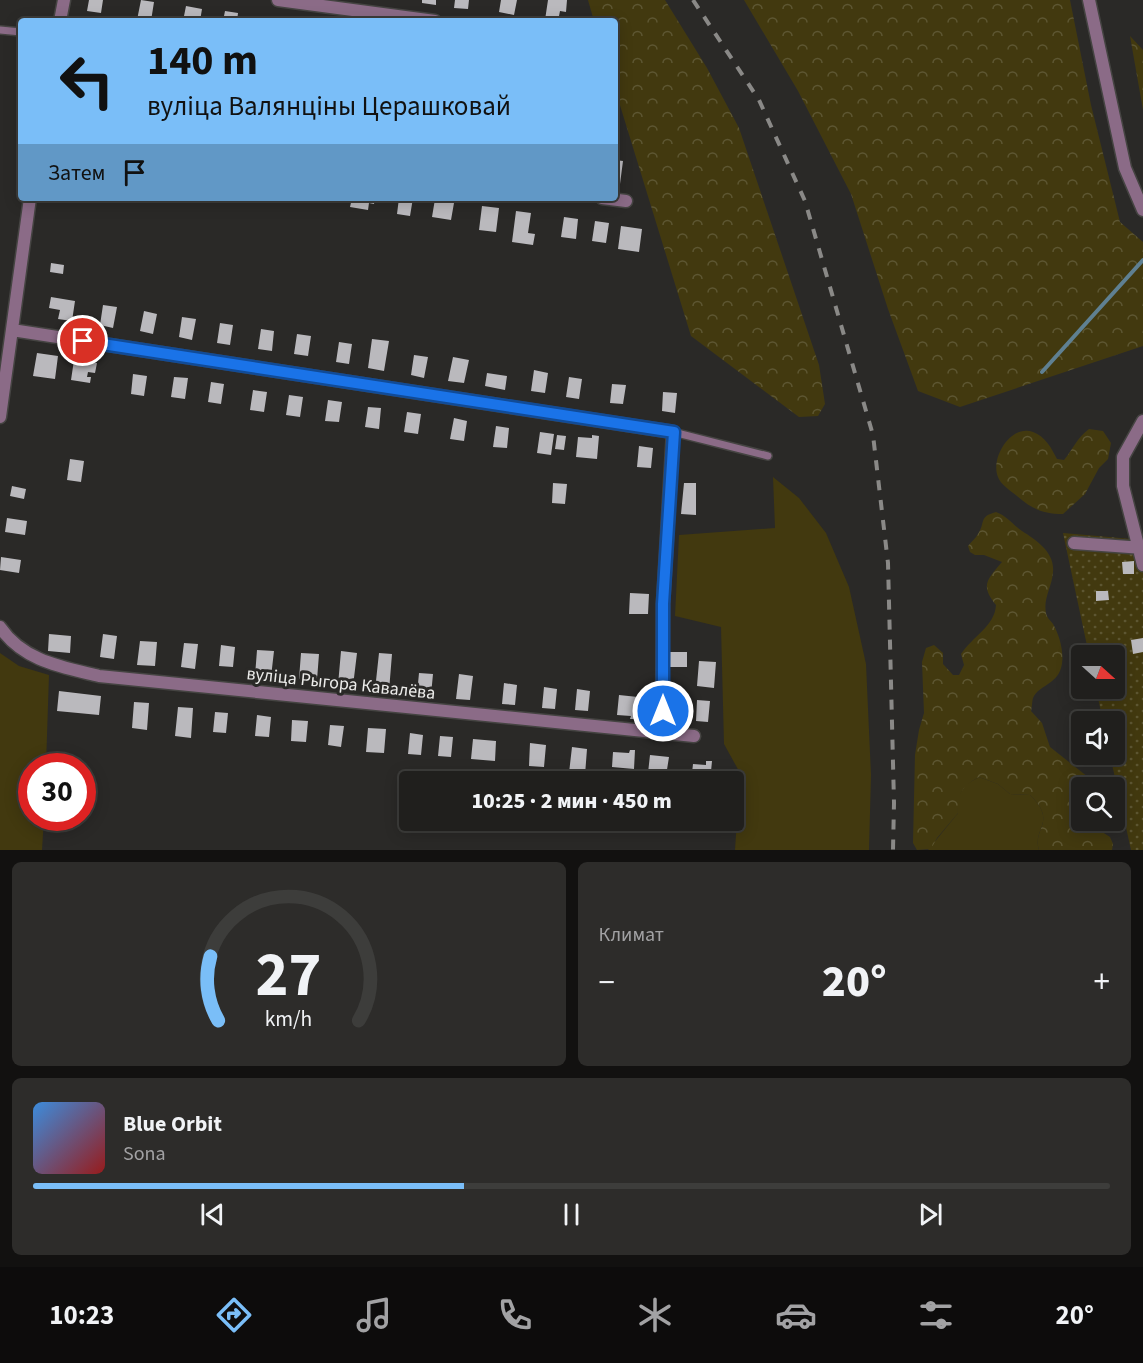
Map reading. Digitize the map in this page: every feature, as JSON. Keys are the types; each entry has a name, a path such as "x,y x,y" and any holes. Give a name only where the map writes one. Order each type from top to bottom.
{"street":[{"path":"61,18 64,0"},
{"path":"278,0 413,18"},
{"path":"1089,0 1125,168 1143,210"},
{"path":"618,200 626,201"},
{"path":"0,417 30,201"},
{"path":"12,330 674,432 663,604 662,733"},
{"path":"1143,421 1123,457 1124,486 1141,548 1143,565"},
{"path":"1074,543 1141,548"},
{"name":"вуліца Рыгора Кавалёва","path":"0,627 12,642 37,658 99,676 694,736"}],"lane":[{"path":"0,30 18,32"},
{"path":"674,432 768,456"}],"green space":[{"path":"588,0 665,0 707,68 739,128 819,365 825,404 818,416 799,417 691,336 618,99 618,18 593,18"},
{"path":"744,0 1070,0 1091,105 1120,222 1143,242 1143,346 960,407 918,391 888,309 851,194 798,91"},
{"path":"1130,36 1143,50 1143,110"},
{"path":"1089,429 1103,431 1111,443 1108,459 1099,468 1085,494 1063,514 1044,512 1033,507 1022,501 999,480 996,469 1000,452 1004,444 1017,433 1033,432 1041,436 1057,459 1064,460"},
{"path":"773,477 799,498 826,533 849,587 866,664 871,775 869,850 735,850 736,831 744,831 744,771 739,771 724,744 721,627 675,616 679,535 775,528"},
{"path":"996,512 1006,518 1044,547 1051,558 1053,572 1045,608 1060,640 1062,663 1059,674 1052,682 1039,690 1033,698 1031,711 1042,723 1050,747 1088,777 1071,777 1071,831 1101,831 1110,837 1113,844 1112,850 1039,850 1038,842 1043,818 1038,804 1030,795 1010,794 998,784 979,777 962,791 958,813 937,838 931,849 917,850 913,843 915,755 924,713 922,662 926,648 934,645 943,653 943,664 953,675 959,675 964,665 961,654 992,619 996,605 988,592 987,583 1002,562 984,555 975,555 970,552 968,546 977,536 985,518"},
{"path":"1063,533 1143,540 1143,850 1131,850 1125,823 1125,777 1115,777 1112,765 1125,765 1125,711 1101,711 1098,699 1125,699 1125,645 1087,645"},
{"path":"0,653 19,666 49,675 46,753 18,753 18,831 43,831 42,850 0,850"},
{"path":"979,777 998,784 1010,794 1030,795 1038,804 1043,818 1038,842 1039,850 928,850 958,813 958,797 965,785"}],"building":[{"path":"89,0 103,0 101,13 87,11"},
{"path":"141,0 154,2 151,18 137,18"},
{"path":"422,0 436,0 436,5 422,3"},
{"path":"455,0 469,0 468,9 454,8"},
{"path":"501,0 517,0 514,15 499,12"},
{"path":"548,0 567,0 566,12 560,11 559,18 545,18"},
{"path":"186,6 202,9 200,18 184,18"},
{"path":"225,11 238,13 237,18 224,18"},
{"path":"618,160 623,161 620,184 618,184"},
{"path":"351,201 374,201 374,204 369,203 368,210 350,207"},
{"path":"399,201 412,201 410,216 397,214"},
{"path":"435,201 454,203 451,220 432,217"},
{"path":"482,206 499,208 496,232 479,230"},
{"path":"516,211 531,213 528,233 535,234 533,245 512,242"},
{"path":"564,217 578,219 576,239 561,237"},
{"path":"595,221 609,223 606,243 592,241"},
{"path":"621,226 642,229 639,252 618,249"},
{"path":"51,263 64,265 63,274 50,272"},
{"path":"51,297 75,301 72,321 58,319 60,310 49,308"},
{"path":"103,305 117,307 113,328 100,325"},
{"path":"144,311 157,314 153,334 140,331"},
{"path":"182,317 196,319 192,340 179,337"},
{"path":"220,323 233,325 230,345 217,343"},
{"path":"261,329 274,331 272,351 258,349"},
{"path":"297,334 311,336 308,356 294,354"},
{"path":"372,339 389,341 384,371 368,368"},
{"path":"339,342 352,344 349,364 336,362"},
{"path":"37,353 58,356 55,379 33,376"},
{"path":"414,355 428,357 424,378 411,375"},
{"path":"453,357 469,360 464,383 448,381"},
{"path":"74,360 97,363 95,373 88,372 87,377 91,377 90,383 71,380"},
{"path":"534,370 548,373 545,393 531,391"},
{"path":"487,373 507,376 505,390 485,386"},
{"path":"133,374 147,376 144,396 131,394"},
{"path":"174,377 188,378 185,399 171,397"},
{"path":"569,377 582,379 579,399 566,397"},
{"path":"211,382 224,384 221,404 208,402"},
{"path":"612,384 626,385 623,404 610,403"},
{"path":"253,390 267,392 264,412 250,410"},
{"path":"663,392 677,393 675,413 662,411"},
{"path":"289,395 303,397 300,417 286,415"},
{"path":"328,400 342,402 339,422 325,421"},
{"path":"368,407 381,408 379,429 365,427"},
{"path":"407,412 421,414 418,434 404,432"},
{"path":"454,418 467,421 464,441 450,439"},
{"path":"496,426 509,428 507,448 493,447"},
{"path":"540,432 554,434 551,455 537,453"},
{"path":"557,435 566,436 564,450 555,449"},
{"path":"592,435 599,436 597,459 576,457 578,437 592,438"},
{"path":"639,446 653,448 651,468 637,467"},
{"path":"70,459 84,461 81,482 67,480"},
{"path":"553,483 567,484 565,504 552,503"},
{"path":"684,483 696,483 696,515 681,514"},
{"path":"12,486 26,489 24,499 10,496"},
{"path":"7,518 27,521 25,535 5,532"},
{"path":"1,557 21,560 19,573 0,570"},
{"path":"1134,561 1134,574 1123,574 1122,562"},
{"path":"1096,591 1108,591 1109,600 1096,601"},
{"path":"630,593 649,594 648,614 629,614"},
{"path":"49,634 71,636 70,653 48,651"},
{"path":"103,634 117,636 114,659 100,657"},
{"path":"1143,638 1143,652 1133,654 1131,640"},
{"path":"140,641 157,642 155,666 137,665"},
{"path":"184,643 198,644 195,669 181,667"},
{"path":"221,645 235,647 233,667 219,666"},
{"path":"257,650 274,651 271,677 255,676"},
{"path":"341,651 357,653 353,686 338,685"},
{"path":"670,652 687,652 687,667 670,667"},
{"path":"301,653 319,654 317,680 299,679"},
{"path":"379,653 392,654 389,691 375,690"},
{"path":"699,661 716,662 714,688 697,686"},
{"path":"419,673 433,674 431,695 417,694"},
{"path":"459,674 473,676 470,700 456,699"},
{"path":"504,683 517,685 515,705 502,704"},
{"path":"544,687 557,689 555,709 542,708"},
{"path":"577,689 590,691 588,711 575,710"},
{"path":"59,691 101,696 99,715 57,711"},
{"path":"676,694 689,695 687,716 674,714"},
{"path":"619,695 638,697 635,719 630,719 631,716 617,715"},
{"path":"697,700 710,701 708,722 696,721"},
{"path":"134,702 149,703 147,730 132,728"},
{"path":"178,707 193,708 191,738 175,736"},
{"path":"215,712 228,713 226,733 213,732"},
{"path":"257,715 271,717 269,737 255,736"},
{"path":"292,720 308,721 306,742 291,741"},
{"path":"330,725 344,726 341,747 328,745"},
{"path":"368,728 386,729 384,753 366,752"},
{"path":"410,733 423,735 421,755 408,754"},
{"path":"440,736 453,737 451,757 438,756"},
{"path":"473,739 496,741 495,761 471,759"},
{"path":"530,743 546,745 544,767 529,766"},
{"path":"572,747 587,749 585,771 569,771"},
{"path":"630,750 635,750 634,769 612,767 613,752 629,753"},
{"path":"650,755 669,757 667,771 648,771"},
{"path":"706,761 712,761 711,771 692,771 693,764 706,765"}],"waterway":[{"path":"1042,372 1143,260"}],"railway":[{"path":"693,0 759,100 805,201 873,435 888,563 894,803 893,850"}],"route":[{"path":"83,341 674,432 663,604 663,711"}]}
